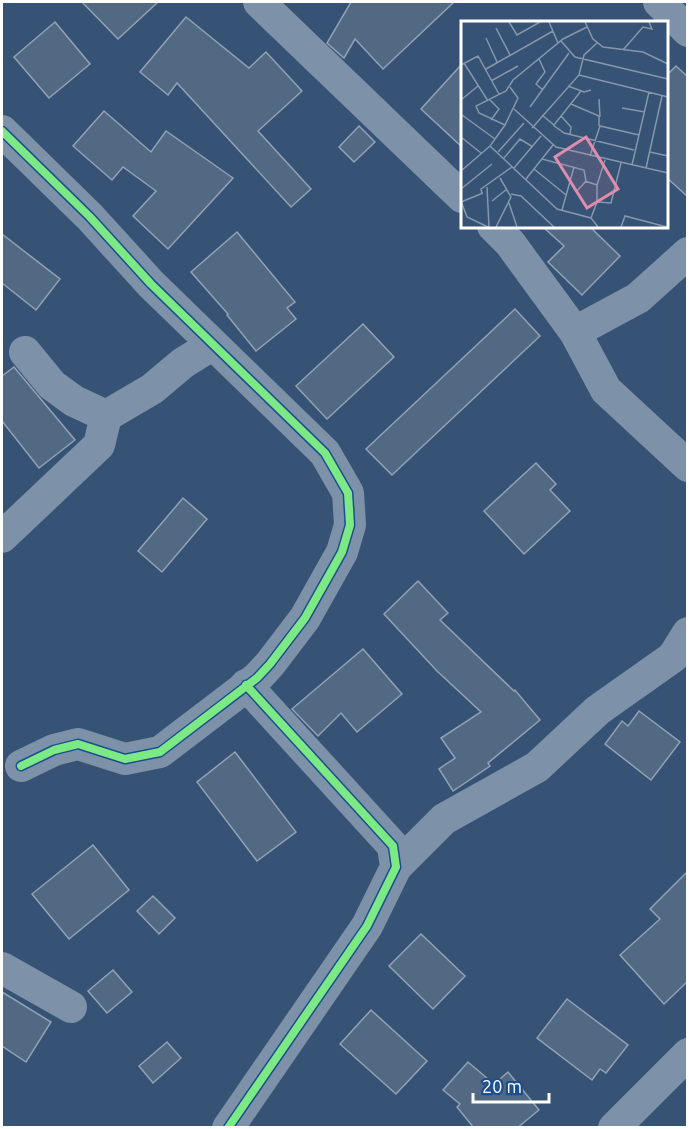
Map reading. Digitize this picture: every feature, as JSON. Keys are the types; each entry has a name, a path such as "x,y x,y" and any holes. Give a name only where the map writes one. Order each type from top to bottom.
{"street":[{"path":"260,2 461,196"},
{"path":"659,2 687,31"},
{"path":"2,132 90,217 151,284 212,345 325,453 348,493 350,525 342,552 305,618 270,664 257,678 160,752 125,759 78,744 54,750 21,766"},
{"path":"495,228 510,243 576,332 606,390 687,466"},
{"path":"576,332 638,298 687,253"},
{"path":"2,537 99,445 106,416 152,389 183,363 212,345"},
{"path":"25,352 52,385 74,401 106,416"},
{"path":"228,1128 367,926 396,867 444,819 537,767 598,710 673,657 687,633"},
{"path":"246,685 393,846 396,867"},
{"path":"2,968 71,1007"},
{"path":"614,1128 687,1054"}],"building":[{"path":"82,2 158,2 118,39"},
{"path":"351,2 454,2 383,69 355,39 344,58 327,43"},
{"path":"186,17 249,68 266,52 302,91 258,131 311,189 291,207 177,83 168,95 140,72"},
{"path":"55,22 90,64 49,98 14,57"},
{"path":"461,65 461,146 421,109"},
{"path":"676,66 687,76 687,196 668,179 668,74"},
{"path":"104,111 151,152 166,131 233,178 168,249 133,216 156,191 123,167 112,180 73,146"},
{"path":"359,126 375,142 354,162 339,147"},
{"path":"544,228 591,228 620,256 582,295 548,262 564,246"},
{"path":"237,232 295,302 287,308 296,319 256,351 228,314 191,272"},
{"path":"2,234 60,279 36,310 2,283"},
{"path":"515,309 540,336 392,475 366,449"},
{"path":"363,324 394,357 327,419 296,386"},
{"path":"14,367 75,440 39,468 2,421 2,376"},
{"path":"536,463 556,484 550,490 570,511 524,554 484,511"},
{"path":"183,498 207,519 162,572 138,551"},
{"path":"418,581 448,613 440,620 515,690 540,720 488,763 490,766 453,791 439,769 455,758 441,738 481,712 437,671 384,614"},
{"path":"363,649 402,694 357,732 341,713 318,736 292,709"},
{"path":"639,711 680,742 651,780 605,744 622,721 628,726"},
{"path":"235,752 296,832 257,861 197,782"},
{"path":"93,845 129,890 69,939 32,894"},
{"path":"687,872 687,982 664,1004 620,955 660,919 650,909"},
{"path":"153,896 175,918 159,934 137,911"},
{"path":"421,934 465,976 433,1009 389,966"},
{"path":"113,970 132,992 107,1013 88,991"},
{"path":"2,992 51,1022 26,1062 2,1046"},
{"path":"567,999 628,1045 606,1073 600,1069 592,1080 537,1038"},
{"path":"371,1010 427,1061 396,1094 340,1044"},
{"path":"167,1042 181,1058 153,1083 139,1066"},
{"path":"468,1062 494,1084 508,1072 539,1110 517,1128 474,1128 457,1107 460,1104 443,1090"}],"cycle path":[{"path":"2,131 90,217 151,284 325,453 348,493 350,525 342,552 305,618 270,664 257,678 160,752 125,759 78,744 54,750 21,766"},
{"path":"228,1128 367,926 396,867 393,846 246,685"}]}
